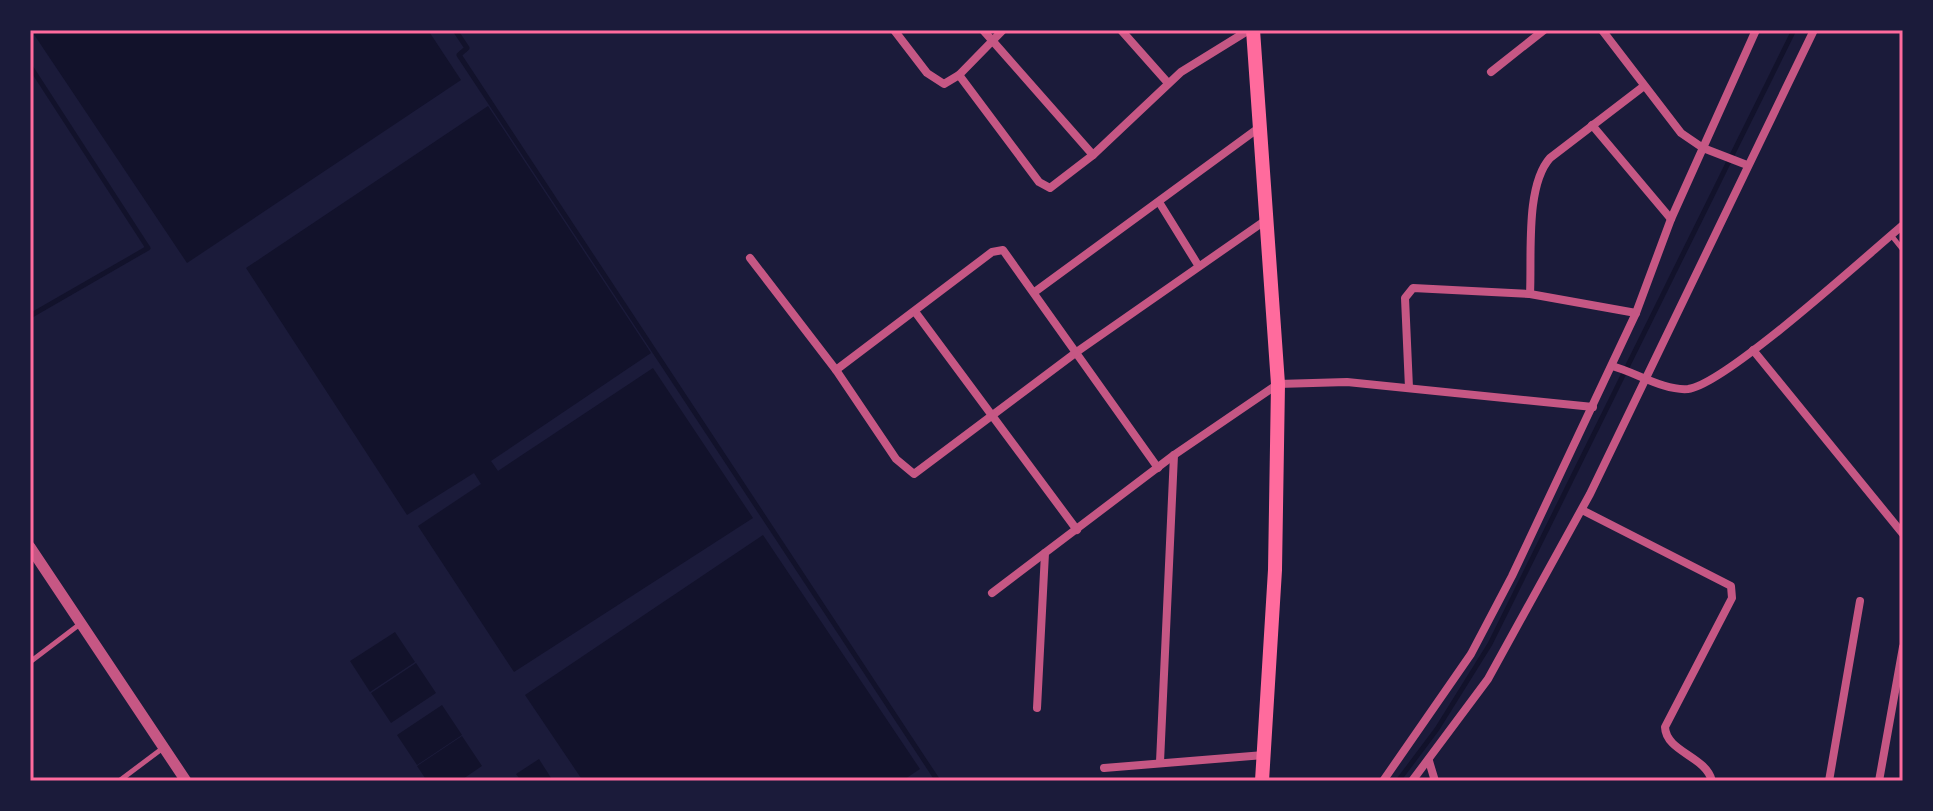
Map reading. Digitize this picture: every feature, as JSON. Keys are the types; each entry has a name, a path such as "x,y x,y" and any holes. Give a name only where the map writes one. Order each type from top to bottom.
{"main road":[{"path":"1251,30 1278,384 1275,570 1262,781"}],"street":[{"path":"894,30 935,80 944,84 959,75 1003,30"},
{"path":"983,30 1093,155"},
{"path":"1121,30 1168,83"},
{"path":"959,75 1043,186 1050,188 1093,155 1168,83 1251,30"},
{"path":"1491,72 1544,30"},
{"path":"1602,30 1681,133 1703,148 1743,163"},
{"path":"1383,781 1471,654 1612,366 1636,313 1671,219 1756,30"},
{"path":"1412,781 1488,679 1582,510 1743,163 1814,30"},
{"path":"1530,294 1537,177 1550,158 1644,86"},
{"path":"1592,125 1671,219"},
{"path":"1036,291 1260,127"},
{"path":"1159,202 1198,265"},
{"path":"750,258 836,370 896,459 911,474 918,473 1078,351 1266,220"},
{"path":"1612,366 1688,389 1723,373 1903,225"},
{"path":"836,370 916,313 995,250 1008,254 1036,291 1158,468"},
{"path":"1409,388 1405,298 1411,289 1530,294 1636,313"},
{"path":"916,313 1077,530"},
{"path":"1753,350 1903,534"},
{"path":"992,593 1174,455 1278,384 1316,381 1593,407"},
{"path":"1160,762 1174,455"},
{"path":"1582,510 1731,586 1732,598 1665,727 1668,740 1707,768 1712,781"},
{"path":"30,547 186,781"},
{"path":"1037,708 1045,553"},
{"path":"1829,781 1860,601"},
{"path":"1879,781 1903,647"},
{"path":"1896,678 1903,688"},
{"path":"1104,768 1264,755"},
{"path":"1429,761 1435,781"}],"lane":[{"path":"1891,235 1903,250"},
{"path":"30,662 81,623"},
{"path":"119,781 164,747"}],"shaded area":[{"path":"31,30 428,30 461,80 187,263"},
{"path":"488,106 651,353 491,461 498,471 653,368 753,518 514,672 418,526 481,484 474,473 407,515 246,268"},
{"path":"763,535 920,769 902,781 583,781 525,695"},
{"path":"395,632 415,662 370,692 350,661"},
{"path":"416,663 436,693 391,723 371,693"},
{"path":"442,705 462,735 417,765 397,735"},
{"path":"462,736 482,766 460,781 427,781 417,766"},
{"path":"539,759 553,781 521,781 516,774"}],"waterway":[{"path":"455,30 467,48 459,55 938,781"},
{"path":"1398,781 1437,729 1490,644 1794,30"},
{"path":"30,66 148,248 30,316"}]}
